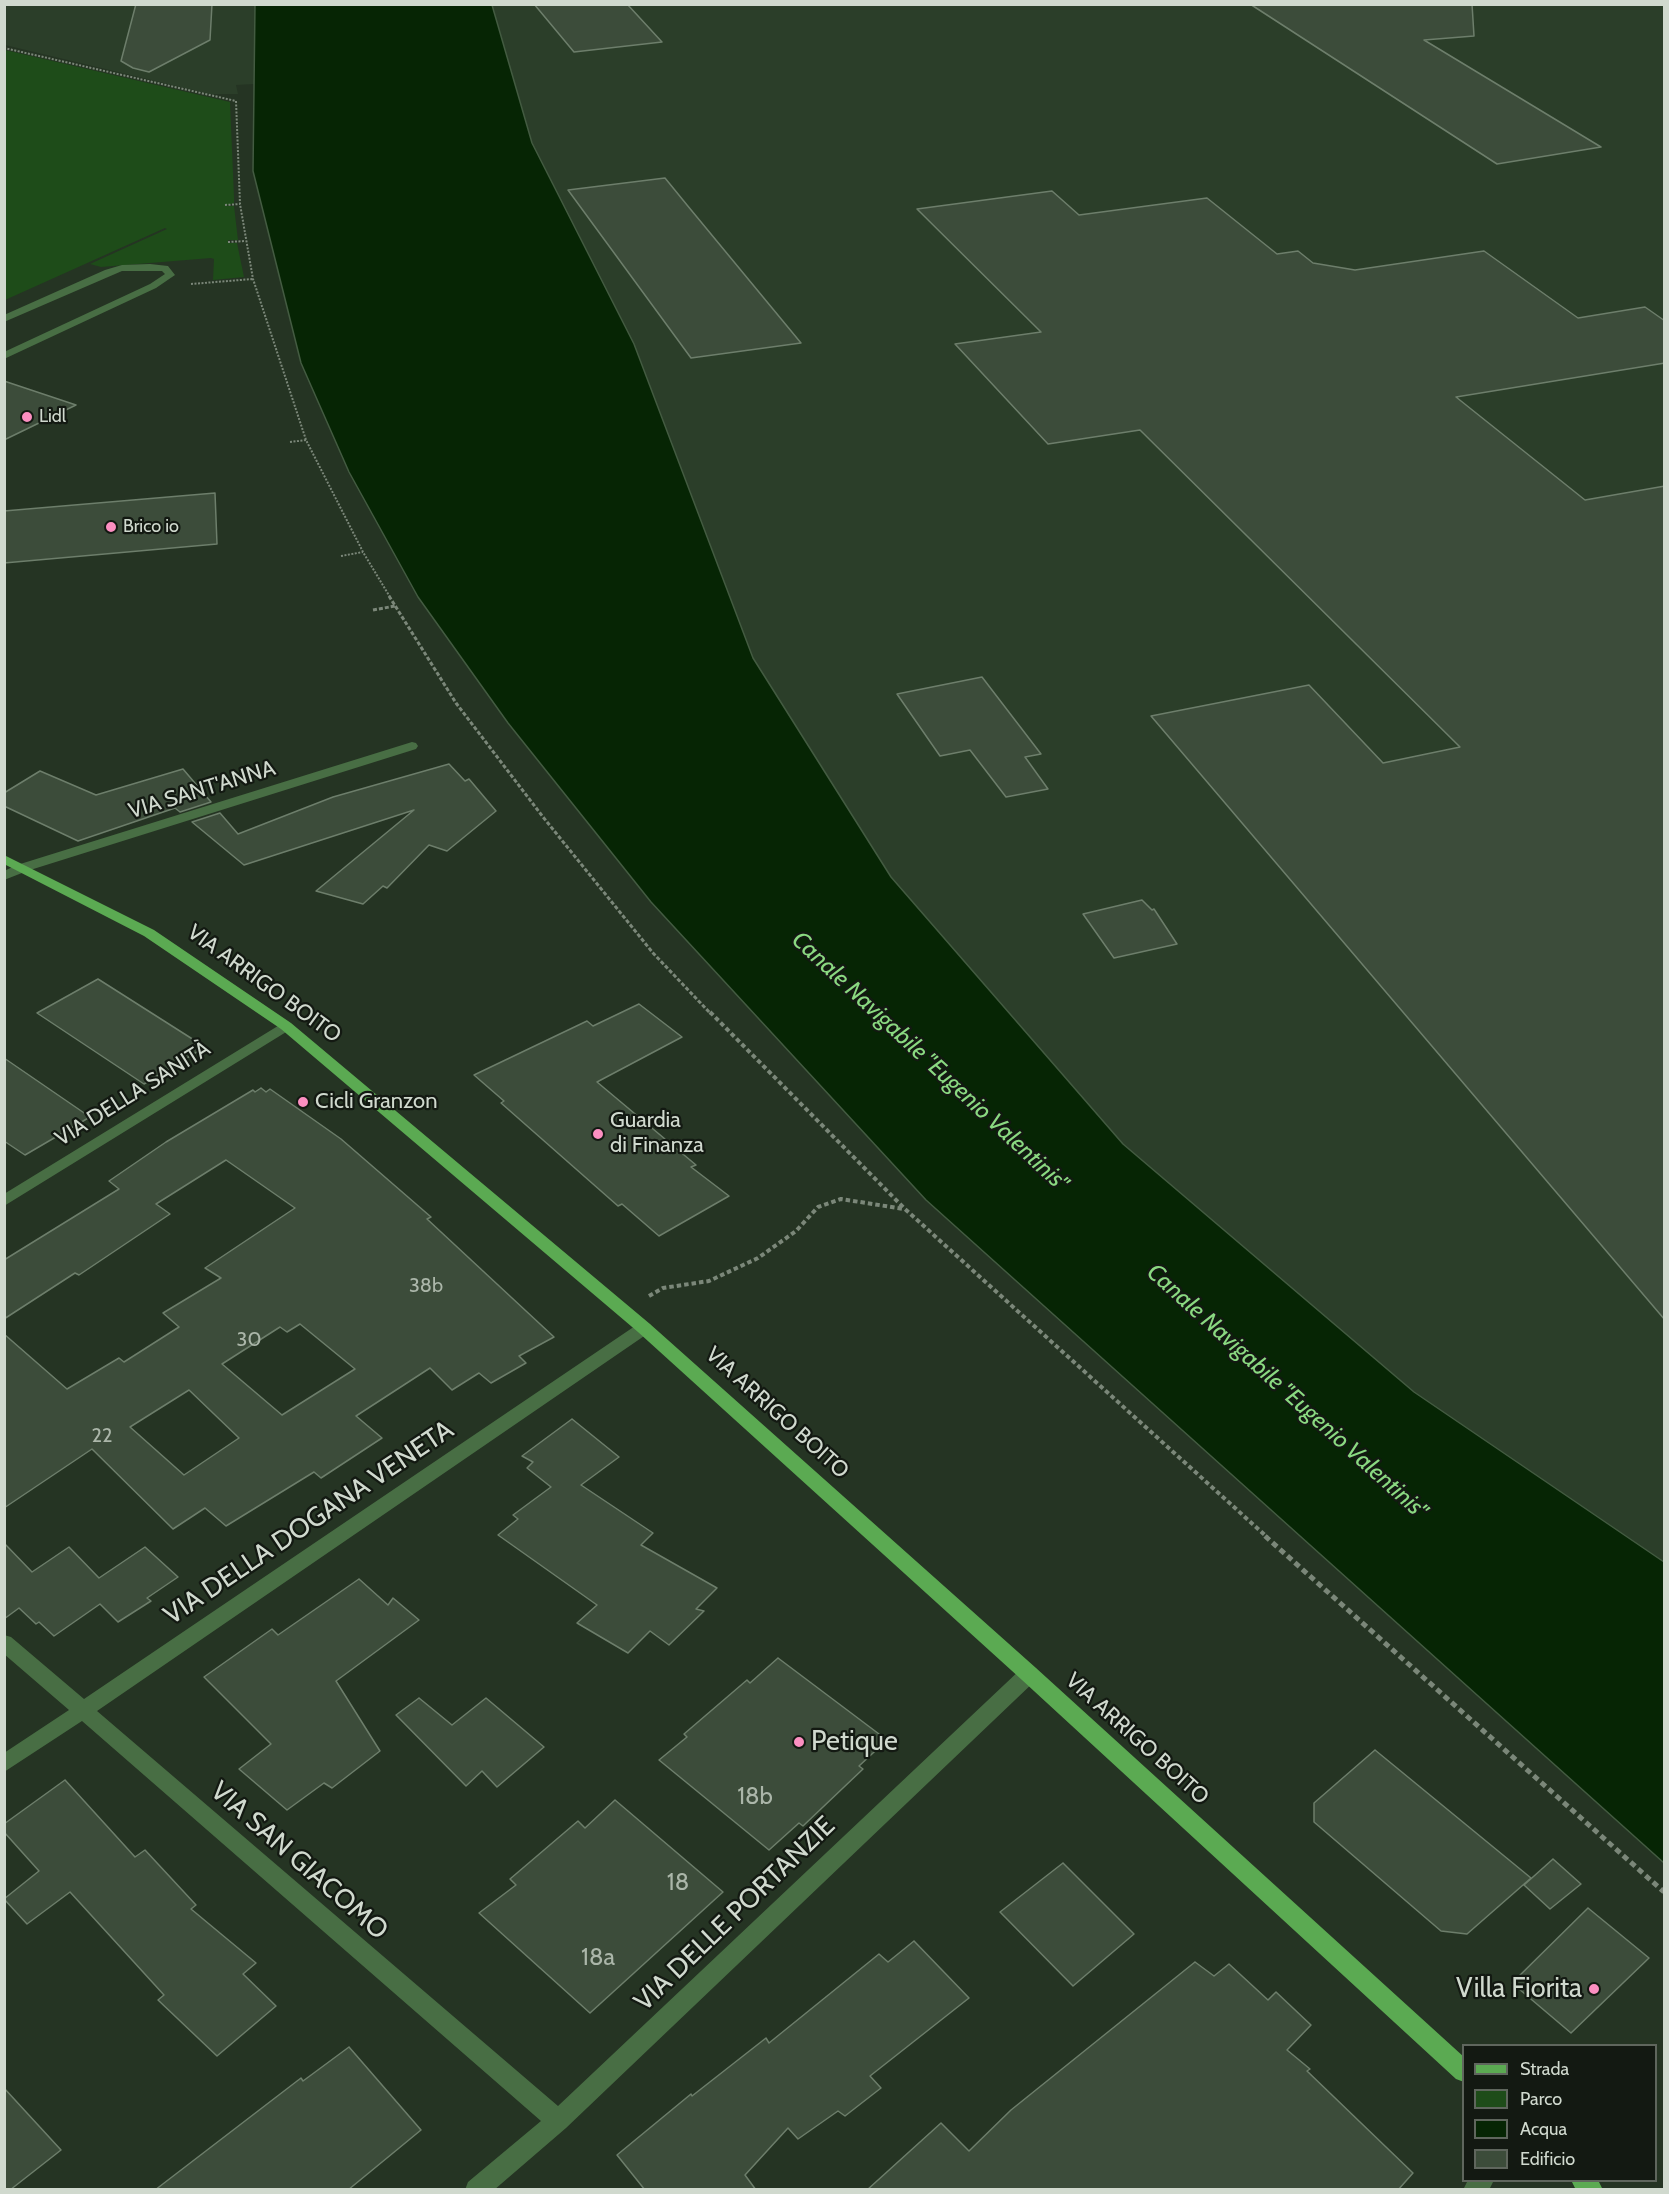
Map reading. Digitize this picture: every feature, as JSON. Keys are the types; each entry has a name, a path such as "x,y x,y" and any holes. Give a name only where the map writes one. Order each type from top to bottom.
{"main road":[{"name":"VIA ARRIGO BOITO","path":"4,859 150,933 286,1026 644,1328 1029,1674 1462,2070"}],"street":[{"path":"4,319 108,272 122,268 165,268 170,275 153,286 4,356"},
{"name":"VIA SANT'ANNA","path":"4,876 22,868 412,746"},
{"name":"VIA DELLA SANITÀ","path":"4,1202 286,1026"},
{"name":"VIA DELLA DOGANA VENETA","path":"4,1764 644,1328"},
{"name":"VIA SAN GIACOMO","path":"4,1642 82,1712 558,2121"},
{"name":"VIA DELLE PORTANZIE","path":"476,2190 558,2121 1029,1674"}],"path":[{"path":"4,48 236,101 240,204 245,241 253,279 306,440 363,552 395,606 456,702 543,817 653,953 767,1072 904,1209 1186,1465 1665,1892"},
{"path":"225,206 240,204"},
{"path":"228,242 245,241"},
{"path":"153,286 253,279"},
{"path":"290,442 306,440"},
{"path":"341,556 363,552"},
{"path":"373,610 395,606"},
{"path":"624,1311 663,1288 709,1281 758,1258 795,1231 818,1208 841,1199 904,1209"}],"shaded area":[{"path":"5,5 257,5 254,84 236,85 238,94 210,94 5,45"},
{"path":"492,5 1664,5 1664,1562 1414,1393 1123,1144 891,877 753,658 634,344 532,143"}],"green space":[{"path":"5,50 230,102 234,203 225,206 234,206 238,240 228,240 228,243 237,243 244,277 213,280 214,259 211,258 101,267 90,264 167,229 165,228 5,300"}],"water":[{"name":"Canale Navigabile \"Eugenio Valentinis\"","path":"255,5 492,5 532,143 634,344 753,658 891,877 1123,1144 1414,1392 1664,1562 1664,1863 926,1200 651,902 508,723 418,597 349,472 301,363 253,171"}],"building":[{"path":"136,4 212,4 210,40 149,72 133,68 121,61"},
{"path":"534,4 627,4 662,42 574,52"},
{"path":"1250,4 1472,4 1474,36 1424,40 1601,147 1497,164"},
{"path":"665,178 801,343 691,358 568,190"},
{"path":"1052,191 1079,215 1207,198 1277,254 1298,251 1313,263 1355,270 1484,251 1578,318 1645,307 1665,321 1665,363 1456,397 1585,500 1665,486 1665,1320 1151,716 1309,685 1383,763 1460,747 1140,430 1048,444 955,344 1041,332 917,209"},
{"name":"Lidl","path":"4,381 76,405 4,440"},
{"name":"Brico io","path":"215,493 217,544 4,563 4,511"},
{"path":"982,677 1041,754 1025,757 1048,789 1006,797 970,750 940,756 897,694"},
{"path":"449,764 465,781 469,779 496,811 447,851 429,845 387,888 383,886 363,904 316,891 414,810 244,865 192,822 220,813 238,834 333,797"},
{"path":"183,769 211,802 180,812 175,808 78,841 4,806 4,793 40,771 96,795"},
{"path":"1142,900 1152,910 1154,909 1177,944 1114,958 1083,914"},
{"path":"98,979 205,1047 144,1084 37,1013"},
{"name":"Guardia di Finanza","path":"639,1004 682,1037 597,1082 696,1165 691,1167 729,1196 659,1236 622,1204 618,1206 501,1103 504,1101 474,1075 587,1021 593,1026"},
{"path":"4,1058 90,1117 25,1155 4,1141"},
{"path":"261,1088 266,1092 270,1089 341,1139 431,1217 427,1219 554,1337 519,1356 526,1363 491,1383 479,1373 452,1390 430,1368 356,1416 382,1438 321,1478 314,1472 226,1526 205,1508 173,1529 92,1449 4,1508 4,1334 67,1389 119,1358 124,1362 179,1327 163,1313 221,1278 205,1268 295,1208 226,1160 156,1204 170,1214 79,1275 75,1273 4,1319 4,1260 119,1189 109,1181 166,1142 253,1090 255,1092","holes":["300,1324 355,1369 282,1415 222,1364 280,1327 287,1332","189,1390 239,1438 184,1475 130,1427"]},
{"path":"572,1419 619,1457 581,1485 653,1533 641,1545 717,1588 696,1609 704,1611 669,1645 650,1631 628,1653 577,1623 597,1605 498,1535 518,1519 513,1515 551,1487 527,1468 533,1462 522,1456"},
{"path":"4,1543 32,1572 69,1547 99,1578 145,1547 178,1577 147,1598 151,1601 118,1622 100,1604 54,1636 39,1622 36,1624 19,1608 4,1619"},
{"path":"359,1579 388,1605 393,1598 419,1620 336,1681 380,1751 332,1788 324,1783 287,1810 239,1769 271,1744 204,1677 272,1629 278,1635"},
{"path":"778,1658 887,1740 859,1766 863,1769 803,1826 799,1823 769,1850 659,1760 687,1737 684,1734 747,1680 750,1683"},
{"path":"419,1698 452,1725 486,1698 544,1747 497,1787 482,1771 466,1786 396,1715"},
{"path":"1375,1750 1531,1878 1467,1934 1441,1931 1314,1822 1314,1803"},
{"path":"65,1780 135,1857 145,1850 196,1905 191,1909 256,1963 243,1974 276,2006 217,2056 158,2000 164,1995 70,1892 27,1924 4,1899 39,1871 4,1832 4,1824"},
{"path":"615,1800 723,1892 590,2013 479,1913 516,1885 510,1879 578,1821 585,1828"},
{"path":"1553,1859 1581,1884 1550,1909 1524,1885"},
{"path":"1063,1863 1134,1934 1073,1986 1000,1912"},
{"path":"1588,1908 1649,1958 1571,2033 1512,1983"},
{"path":"914,1941 969,1998 870,2076 881,2088 845,2116 838,2111 798,2139 788,2128 745,2175 756,2190 645,2190 617,2155 691,2094 692,2096 766,2038 769,2043 879,1954 888,1962"},
{"path":"1195,1962 1214,1976 1229,1964 1268,2000 1276,1992 1311,2025 1287,2050 1310,2069 1307,2071 1413,2173 1398,2190 867,2190 941,2123 969,2151 1011,2110"},
{"path":"349,2047 421,2130 348,2190 155,2190 301,2078 303,2081"},
{"path":"4,2088 61,2150 10,2190 4,2190"}],"place":[{"name":"Lidl","path":"27,417"},
{"name":"Brico io","path":"111,527"},
{"name":"Cicli Granzon","path":"303,1102"},
{"name":"Guardia di Finanza","path":"598,1134"},
{"name":"Petique","path":"799,1742"},
{"name":"Villa Fiorita","path":"1594,1989"}]}
